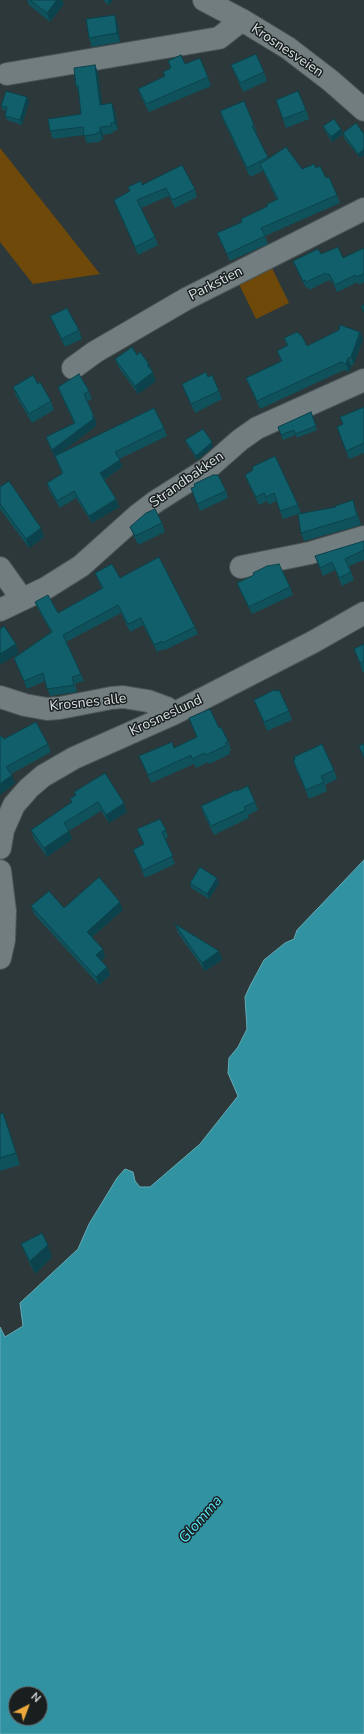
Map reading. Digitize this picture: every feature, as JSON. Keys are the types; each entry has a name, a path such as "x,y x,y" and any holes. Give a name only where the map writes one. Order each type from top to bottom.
{"street":[{"name":"Krosnesveien","path":"204,0 242,20 288,48 332,81 364,110"},
{"path":"7,74 219,38 242,20"},
{"name":"Parkstien","path":"73,368 95,352 186,299 364,209"},
{"name":"Strandbakken","path":"0,610 46,588 81,566 144,510 207,469 240,440 257,428 364,380"},
{"path":"241,567 310,553 364,537"},
{"path":"0,568 22,599"},
{"name":"Krosneslund","path":"0,848 3,830 14,805 29,788 43,776 74,758 173,714 313,642 364,613"},
{"name":"Krosnes alle","path":"0,697 25,705 47,709 124,697 167,708 173,714"},
{"path":"0,871 5,912 4,940 0,958"}],"shaded area":[{"path":"0,148 100,274 33,284 0,242"},
{"path":"270,264 289,303 256,319 237,280"}],"water":[{"name":"Glomma","path":"364,860 364,1734 0,1734 0,1327 5,1337 23,1326 20,1303 78,1249 89,1224 117,1178 125,1169 133,1172 135,1181 140,1187 150,1187 200,1144 238,1096 228,1073 229,1058 238,1047 247,1029 245,997 264,960 285,943 294,939 297,930"}],"building":[{"path":"30,0 57,0 47,13"},
{"path":"115,15 117,33 89,38 86,19"},
{"path":"256,54 264,72 240,83 231,65"},
{"path":"181,55 185,64 200,58 208,77 146,104 138,89 165,76 163,72 171,68 168,61"},
{"path":"95,65 100,105 112,103 115,123 111,123 111,126 100,127 100,132 97,134 84,136 83,127 50,131 48,119 81,114 78,86 76,86 74,68"},
{"path":"6,91 27,97 20,120 5,116 7,107 1,106"},
{"path":"298,91 306,110 283,119 276,100"},
{"path":"244,101 254,125 252,126 268,157 247,168 220,111"},
{"path":"334,119 341,129 331,137 323,126"},
{"path":"356,123 364,134 364,149 358,154 343,133"},
{"path":"286,147 302,169 314,164 316,168 320,166 326,178 329,177 337,195 261,228 265,236 227,254 217,233 242,222 241,219 268,206 267,204 278,199 260,164"},
{"path":"182,165 195,189 172,200 166,188 137,200 155,237 135,247 114,200 130,191 128,187 141,181 142,185"},
{"path":"338,247 343,258 364,248 364,274 356,277 355,275 335,285 329,274 327,275 326,273 306,282 305,280 303,281 293,261 318,249 321,254"},
{"path":"364,305 364,312 361,306"},
{"path":"67,308 79,330 62,339 50,316"},
{"path":"340,325 360,332 351,357 348,358 346,364 341,362 257,401 246,378 282,361 277,351 288,345 284,338 297,332 302,336 307,346 339,330"},
{"path":"132,347 137,355 140,352 149,364 147,365 153,372 135,386 115,359"},
{"path":"206,372 208,377 212,375 219,391 191,404 182,384"},
{"path":"79,374 89,391 84,394 93,414 93,419 52,450 46,437 75,423 58,387"},
{"path":"33,375 38,384 40,382 51,401 29,414 13,387"},
{"path":"364,407 364,443 346,451 337,427 343,424 340,417"},
{"path":"154,408 164,428 115,452 120,460 100,473 116,499 89,516 74,491 57,501 47,483 63,473 55,456"},
{"path":"311,412 316,426 295,434 294,430 281,435 278,427"},
{"path":"203,429 212,442 196,456 185,440"},
{"path":"275,456 298,505 280,511 274,493 266,497 264,493 256,497 245,475 253,470 252,467"},
{"path":"213,475 218,475 226,491 197,504 191,488 195,487 194,484"},
{"path":"9,481 41,528 26,539 0,504 0,487"},
{"path":"353,500 357,516 301,533 298,514 336,507 335,506"},
{"path":"155,509 162,523 135,536 130,527 146,513"},
{"path":"364,541 364,550 345,559 351,572 339,578 332,562 320,568 315,556"},
{"path":"159,557 195,627 162,643 162,641 154,645 141,618 128,624 118,605 63,635 81,674 72,677 74,685 47,689 43,673 24,681 14,658 52,632 35,602 48,595 58,613 103,588 95,573 112,564 120,578"},
{"path":"279,564 290,587 249,607 237,583 254,575 253,573 267,566"},
{"path":"4,626 16,644 0,654 0,629"},
{"path":"364,644 364,661 360,663 354,649"},
{"path":"274,690 279,690 289,711 264,722 254,700"},
{"path":"210,709 219,728 221,727 228,741 225,743 227,745 206,755 205,753 192,759 191,755 148,775 139,756 172,742 174,748 197,737 189,718"},
{"path":"36,722 48,744 6,767 12,775 0,784 0,735 4,739"},
{"path":"322,744 334,770 321,776 324,782 306,790 293,760 295,760 294,757"},
{"path":"364,744 364,758 359,746"},
{"path":"105,773 124,803 106,815 98,802 64,823 69,831 44,848 31,830 72,802 70,799 76,795 74,792"},
{"path":"248,786 255,802 244,807 246,810 211,826 201,806"},
{"path":"160,819 166,830 162,832 173,856 143,870 133,850 144,844 137,829"},
{"path":"200,867 217,878 207,894 190,883"},
{"path":"99,877 120,902 87,932 103,949 96,955 107,967 96,977 31,906 49,891 64,908"},
{"path":"175,924 219,951 202,963"},
{"path":"3,1113 16,1153 0,1158 0,1114"},
{"path":"42,1233 48,1245 30,1261 21,1244"}]}
